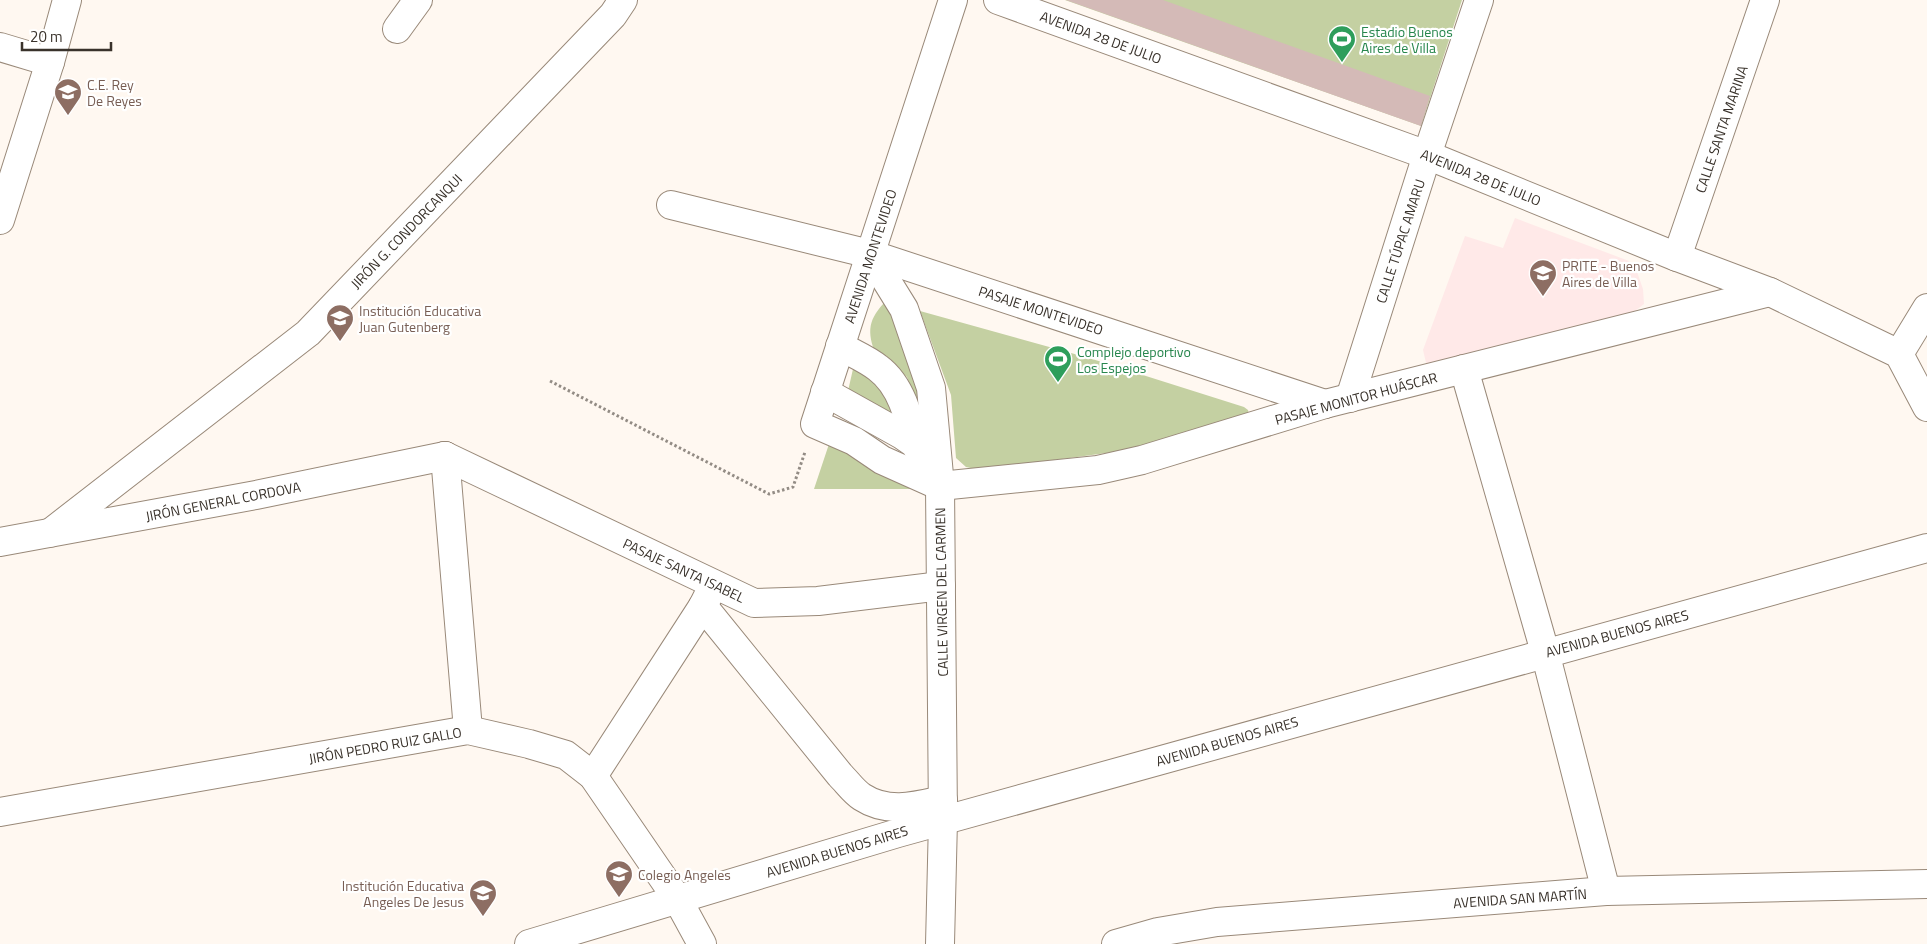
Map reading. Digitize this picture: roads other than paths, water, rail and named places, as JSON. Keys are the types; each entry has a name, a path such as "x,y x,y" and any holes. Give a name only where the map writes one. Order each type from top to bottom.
{"street":[{"path":"0,220 68,0"},
{"path":"397,29 418,0"},
{"name":"JIRÓN G. CONDORCANQUI","path":"50,534 308,333 606,22 624,0"},
{"name":"AVENIDA MONTEVIDEO","path":"940,486 882,460 854,441 815,424 953,0"},
{"name":"AVENIDA 28 DE JULIO","path":"998,0 1427,155 1677,257 1770,292 1899,354"},
{"name":"CALLE TÚPAC AMARU","path":"1338,401 1427,155 1480,0"},
{"name":"CALLE SANTA MARINA","path":"1677,257 1765,0"},
{"path":"0,47 50,62"},
{"name":"PASAJE MONTEVIDEO","path":"671,205 870,254 1338,401"},
{"name":"CALLE VIRGEN DEL CARMEN","path":"870,254 904,309 932,388 940,486 943,810 940,944"},
{"name":"PASAJE MONITOR HUÁSCAR","path":"940,486 1098,470 1142,460 1338,401 1770,292"},
{"path":"1927,308 1899,354 1927,407"},
{"path":"840,346 878,368 893,383 910,420 915,444 940,486"},
{"path":"1464,369 1546,652 1606,891"},
{"path":"825,392 902,434 915,444"},
{"path":"445,456 468,730"},
{"name":"JIRÓN GENERAL CORDOVA","path":"0,542 256,495 445,456"},
{"name":"PASAJE SANTA ISABEL","path":"445,456 708,595 754,603 818,601 941,586"},
{"name":"AVENIDA BUENOS AIRES","path":"529,944 678,900 943,810 1546,652 1927,548"},
{"path":"593,776 708,595 840,775 862,797 880,806 943,810"},
{"name":"JIRÓN PEDRO RUIZ GALLO","path":"0,812 468,730 566,755 593,776 678,900 702,944"},
{"name":"AVENIDA SAN MARTÍN","path":"1116,944 1158,932 1217,922 1606,891 1927,884"}],"place":[{"name":"Estadio Buenos Aires de Villa","path":"1342,63"},
{"name":"C.E. Rey De Reyes","path":"68,116"},
{"name":"PRITE - Buenos Aires de Villa","path":"1543,297"},
{"name":"Institución Educativa Juan Gutenberg","path":"340,342"},
{"name":"Complejo deportivo Los Espejos","path":"1058,383"},
{"name":"Colegio Angeles","path":"619,898"},
{"name":"Institución Educativa Angeles De Jesus","path":"483,917"}]}
